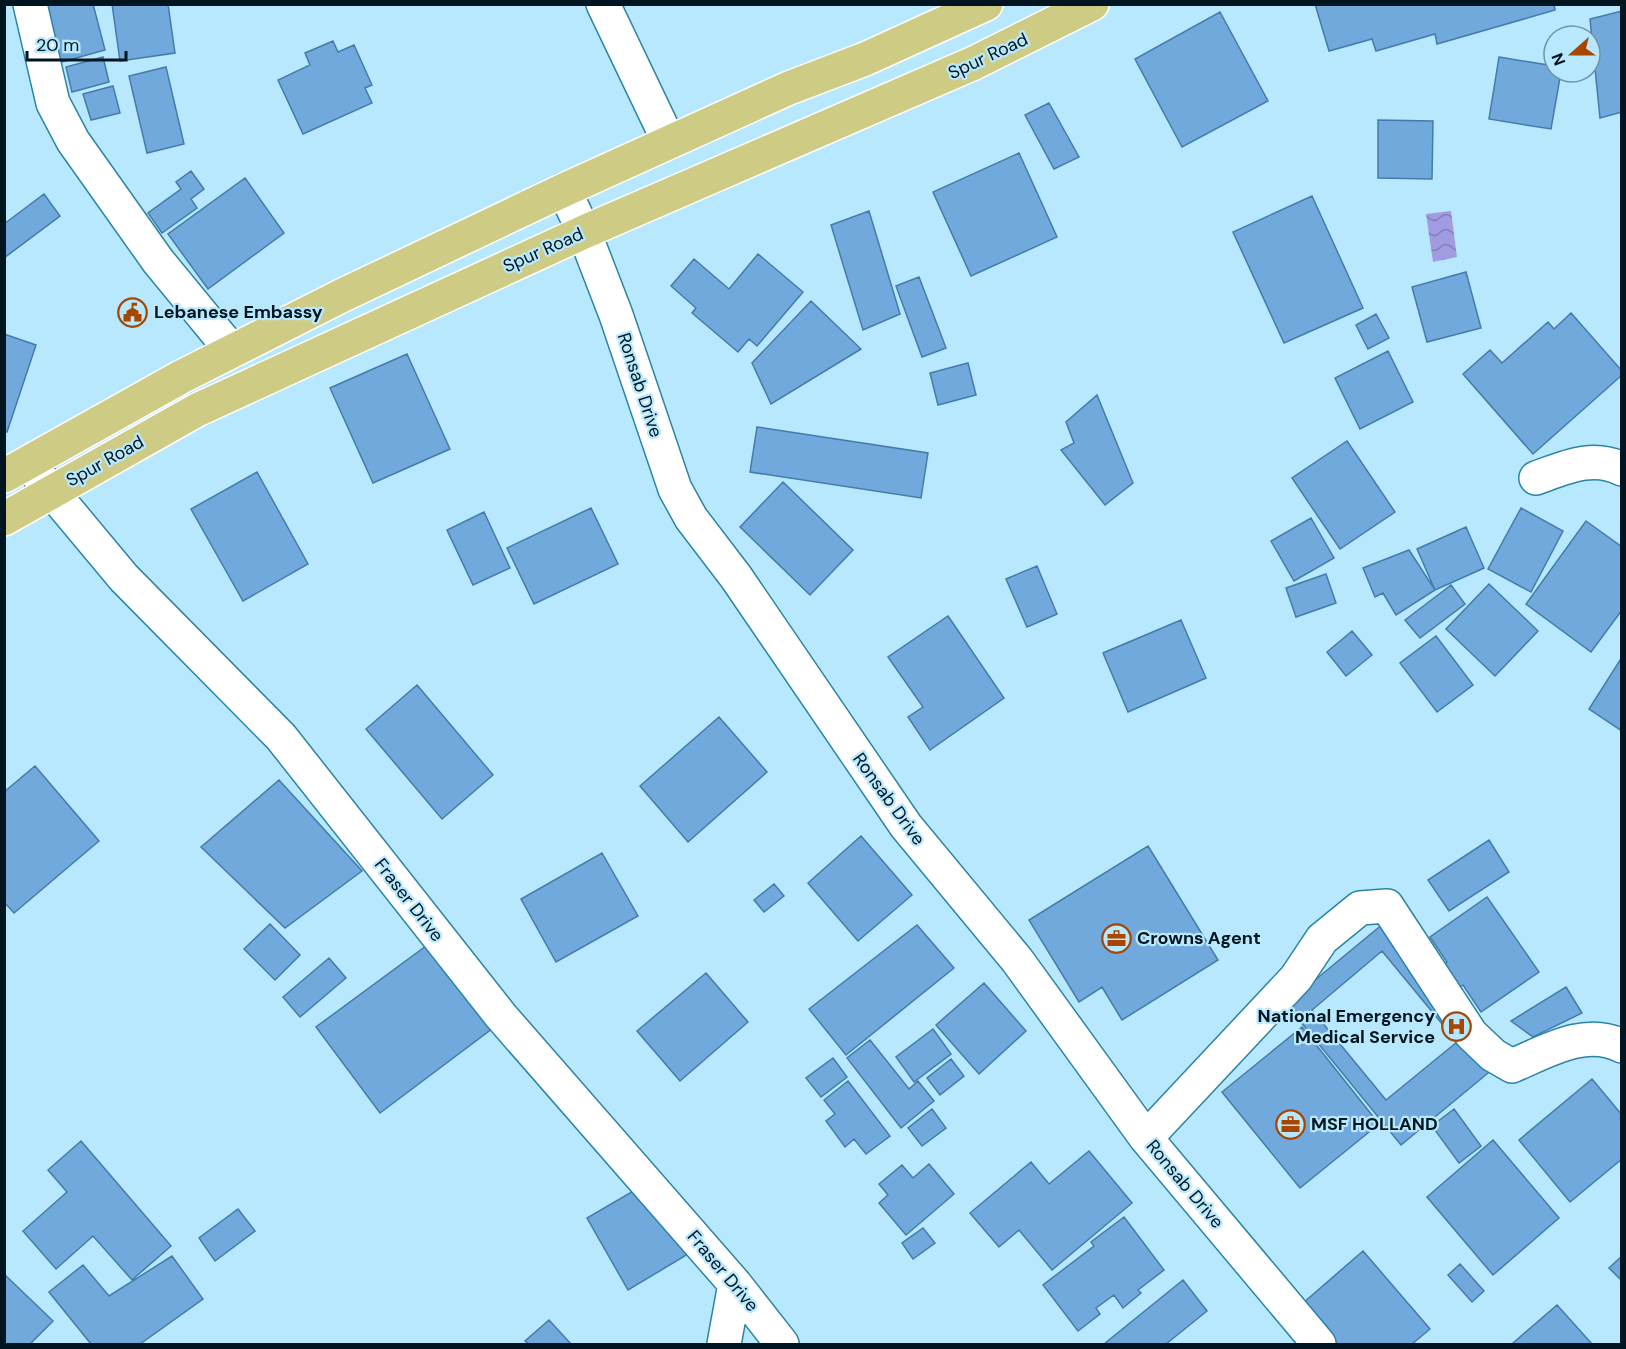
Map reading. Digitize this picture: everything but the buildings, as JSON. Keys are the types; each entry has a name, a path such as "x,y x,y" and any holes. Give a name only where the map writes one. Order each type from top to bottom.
{"main road":[{"name":"Spur Road","path":"16,469 181,377 343,295 669,142 789,88 865,59 986,4"},
{"name":"Spur Road","path":"4,519 197,410 584,232 974,63 1092,4"},
{"path":"789,88 810,135"},
{"path":"181,377 197,410"}],"street":[{"path":"30,4 53,103 73,141 158,261 232,351"},
{"path":"603,4 669,142"},
{"name":"Ronsab Drive","path":"564,190 584,232 616,315 675,489 691,518 735,577 906,826 1017,960 1146,1137 1319,1344"},
{"path":"1536,478 1570,465 1596,461 1622,469"},
{"name":"Fraser Drive","path":"16,469 51,491 124,578 281,737 501,1016 735,1284 782,1344"},
{"path":"1146,1137 1296,978 1322,939 1360,909 1387,906 1471,1034 1493,1055 1512,1066 1555,1047 1580,1040 1598,1038 1622,1046"},
{"path":"724,1344 735,1284"}],"water":[{"path":"1451,211 1457,257 1433,262 1426,214"}],"place":[{"name":"Lebanese Embassy","path":"133,312"},
{"name":"Crowns Agent","path":"1116,938"},
{"name":"National Emergency Medical Service","path":"1456,1026"},
{"name":"MSF HOLLAND","path":"1290,1124"}]}
